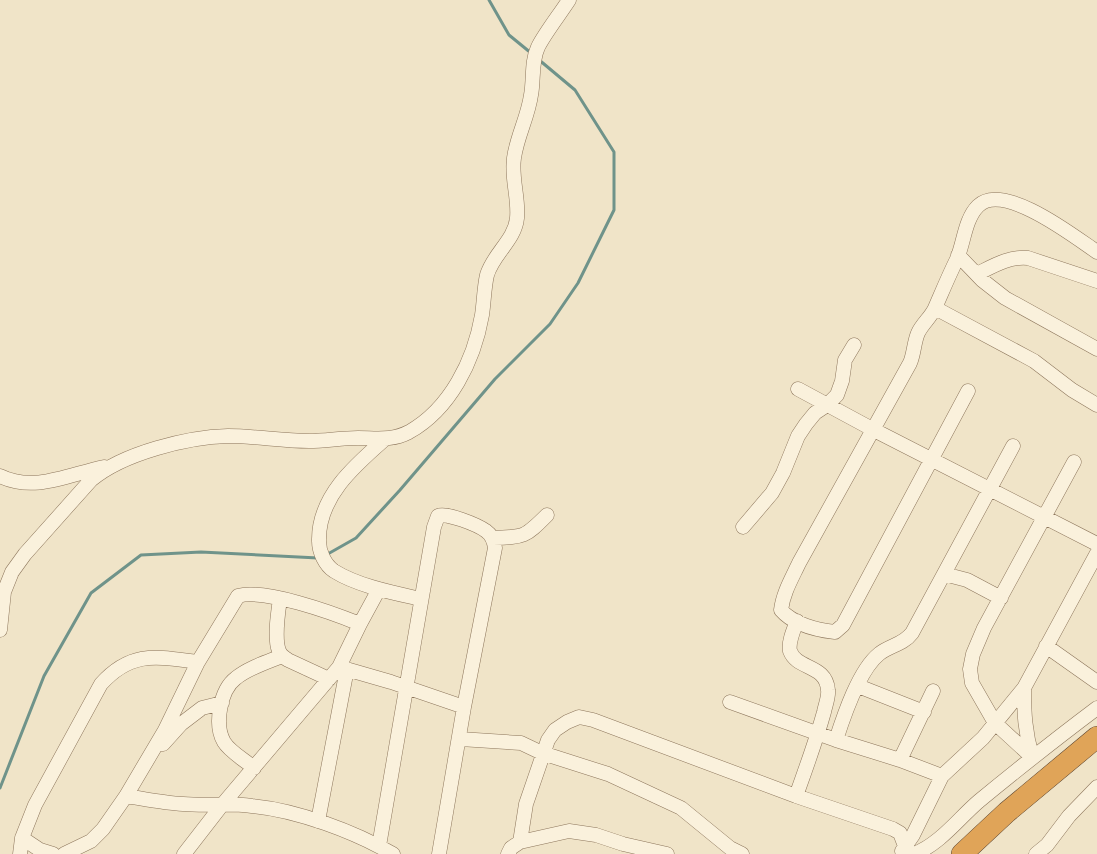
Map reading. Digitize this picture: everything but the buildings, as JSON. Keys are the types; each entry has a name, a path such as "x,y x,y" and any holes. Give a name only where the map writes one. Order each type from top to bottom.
{"highway":[{"path":"962,854 1007,812 1097,737"}],"street":[{"path":"0,476 10,481 28,484 44,482 112,465 178,442 201,438 228,436 308,441 358,438 385,439 398,437 423,423 439,409 458,382 468,359 482,316 490,266 514,229 517,218 513,174 514,157 531,95 535,56 541,42 569,0"},
{"path":"968,391 839,630 835,632 822,630 786,616 781,610 782,602 799,563 910,363 918,334 935,308 958,255 972,213 988,200 1018,204 1036,213 1097,252"},
{"path":"958,255 992,289 1005,298 1097,349"},
{"path":"977,274 1007,259 1020,257 1097,281"},
{"path":"935,308 1034,361 1072,390 1097,405"},
{"path":"744,527 772,493 783,473 798,436 806,424 815,413 837,395 846,360 854,345"},
{"path":"798,389 1097,544"},
{"path":"385,439 354,466 327,504 320,521 319,547 325,561 333,570 379,589 421,599"},
{"path":"836,740 846,710 869,665 879,654 908,639 1013,446"},
{"path":"1032,756 995,723 972,683 970,669 973,654 984,628 1074,462"},
{"path":"0,630 4,592 12,572 25,554 92,480 101,471 112,465"},
{"path":"379,846 421,599 438,516 445,514 487,531 493,538 495,548 464,708 439,854"},
{"path":"493,538 523,536 548,515"},
{"path":"906,851 942,776 969,752 1024,688 1097,553"},
{"path":"944,574 967,580 1001,598"},
{"path":"318,821 343,668 360,624 379,589"},
{"path":"64,854 91,841 103,829 126,796 164,730 198,662 238,596 253,594 280,599 323,610 360,624"},
{"path":"280,599 277,622 278,645 282,656 328,679"},
{"path":"796,796 818,734 829,692 826,681 818,671 794,658 790,650 797,621"},
{"path":"1046,646 1097,682"},
{"path":"254,768 225,744 219,732 222,703 228,686 236,678 282,656"},
{"path":"20,854 22,838 35,805 101,684 111,673 133,660 170,658 198,662"},
{"path":"343,668 464,708"},
{"path":"184,854 222,805 328,679 343,668"},
{"path":"858,686 924,712"},
{"path":"1024,688 1026,734 1032,756"},
{"path":"900,760 933,691"},
{"path":"730,702 942,776"},
{"path":"143,767 180,724 202,708 222,703"},
{"path":"906,851 934,843 1032,756 1097,708"},
{"path":"520,842 526,804 548,740 556,730 567,722 579,717 594,720 796,796 893,829 900,833 906,851"},
{"path":"460,739 521,743 542,753 608,774 681,808 730,848 742,854"},
{"path":"1036,854 1047,845 1069,816 1097,786"},
{"path":"126,796 180,804 236,804 267,808 318,821 394,854"},
{"path":"508,854 511,848 520,842 569,831 596,835 642,852 666,854"},
{"path":"22,838 40,850 53,854"}],"waterway":[{"path":"489,0 509,35 531,53"},
{"path":"326,555 356,538 400,490 495,379 550,324 578,283 614,210 614,152 575,90 538,59"},
{"path":"0,788 44,676 91,593 141,555 201,552 318,558"}]}
